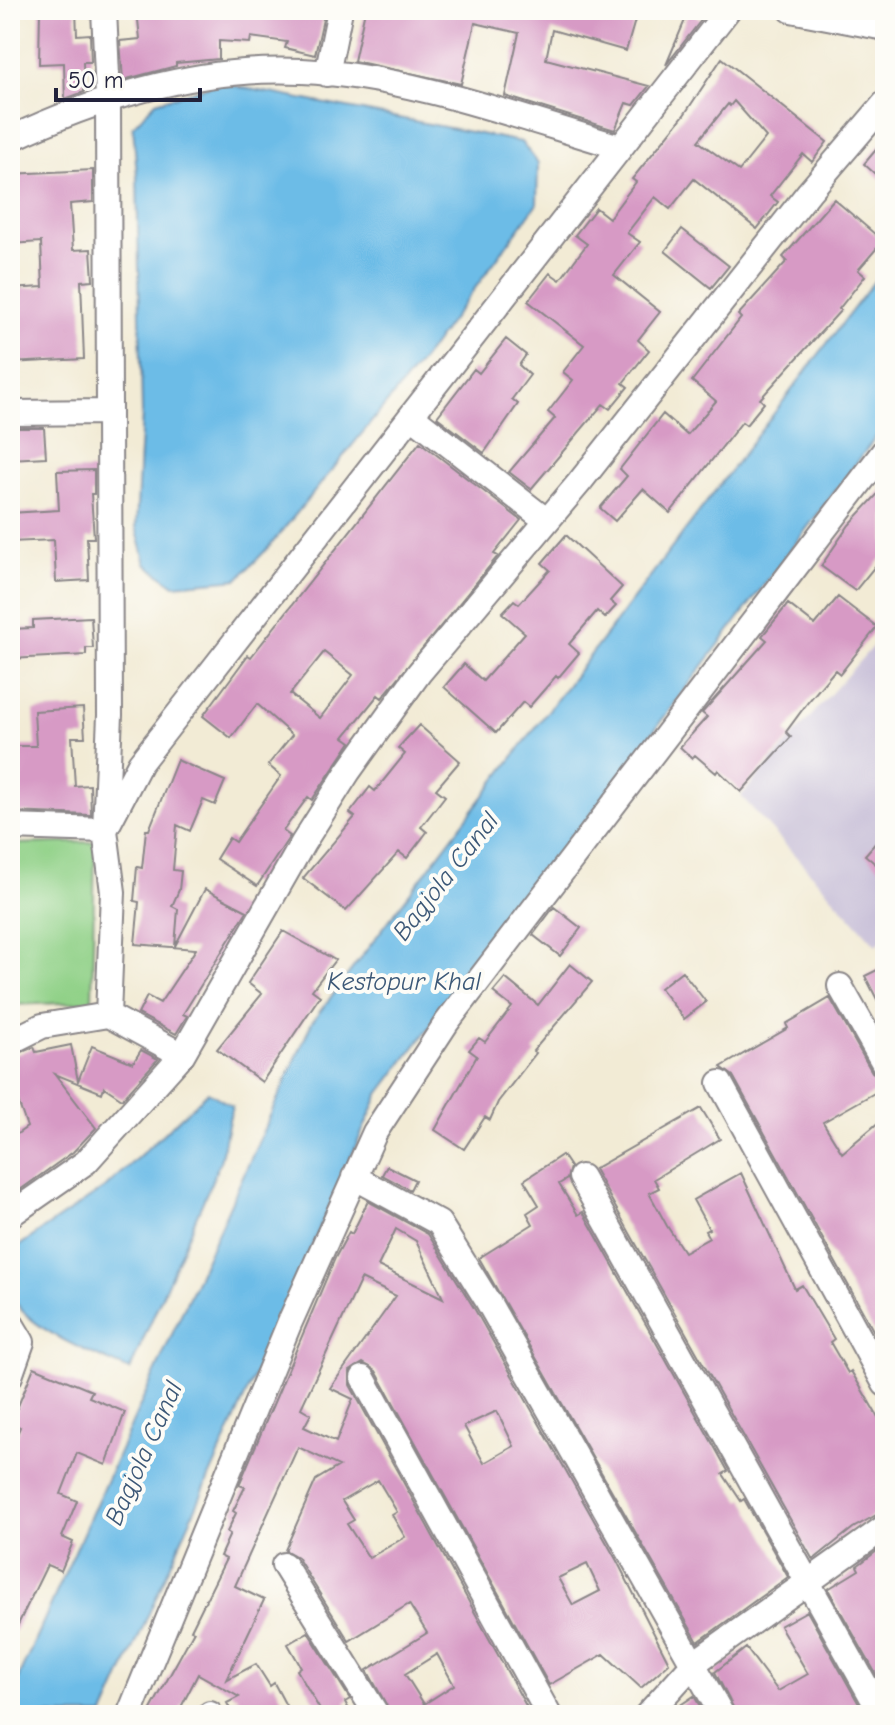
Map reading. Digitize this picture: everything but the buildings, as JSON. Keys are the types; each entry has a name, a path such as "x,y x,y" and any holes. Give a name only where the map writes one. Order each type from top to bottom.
{"street":[{"path":"104,10 108,97 110,715 105,830 113,892 108,1015"},
{"path":"327,74 340,10"},
{"path":"105,830 140,763 728,10"},
{"path":"791,10 885,28"},
{"path":"10,139 108,97 218,73 303,71 409,86 620,147"},
{"path":"10,1215 86,1162 182,1055 303,843 348,772 419,673 547,521 809,192 885,103"},
{"path":"10,413 109,412"},
{"path":"412,416 547,521"},
{"path":"129,1715 289,1324 342,1212 375,1132 447,1022 885,450"},
{"path":"10,827 105,830"},
{"path":"840,986 885,1065"},
{"path":"10,1042 42,1026 108,1015 182,1055"},
{"path":"720,1083 885,1384"},
{"path":"354,1177 439,1223 487,1300 722,1715"},
{"path":"581,1177 882,1715"},
{"path":"10,1322 22,1342 10,1376"},
{"path":"363,1378 549,1715"},
{"path":"647,1715 693,1664 885,1527"},
{"path":"284,1565 377,1715"}],"shaded area":[{"path":"885,632 885,938 876,945 741,796"}],"green space":[{"path":"95,842 92,1002 10,1005 10,844"}],"water":[{"path":"219,83 521,142 538,163 537,204 423,359 269,547 238,579 174,585 146,564 136,527 142,412 137,175 133,126 156,102"},
{"name":"Kestopur Khal","path":"885,267 885,425 379,1094 104,1715 10,1715 10,1696 312,1022"},
{"path":"208,1092 232,1106 220,1162 130,1370 80,1348 27,1316 10,1289 10,1252 107,1186"}],"water label":[{"name":"Bagjola Canal","path":"445,876"},
{"name":"Bagjola Canal","path":"143,1453"}]}
